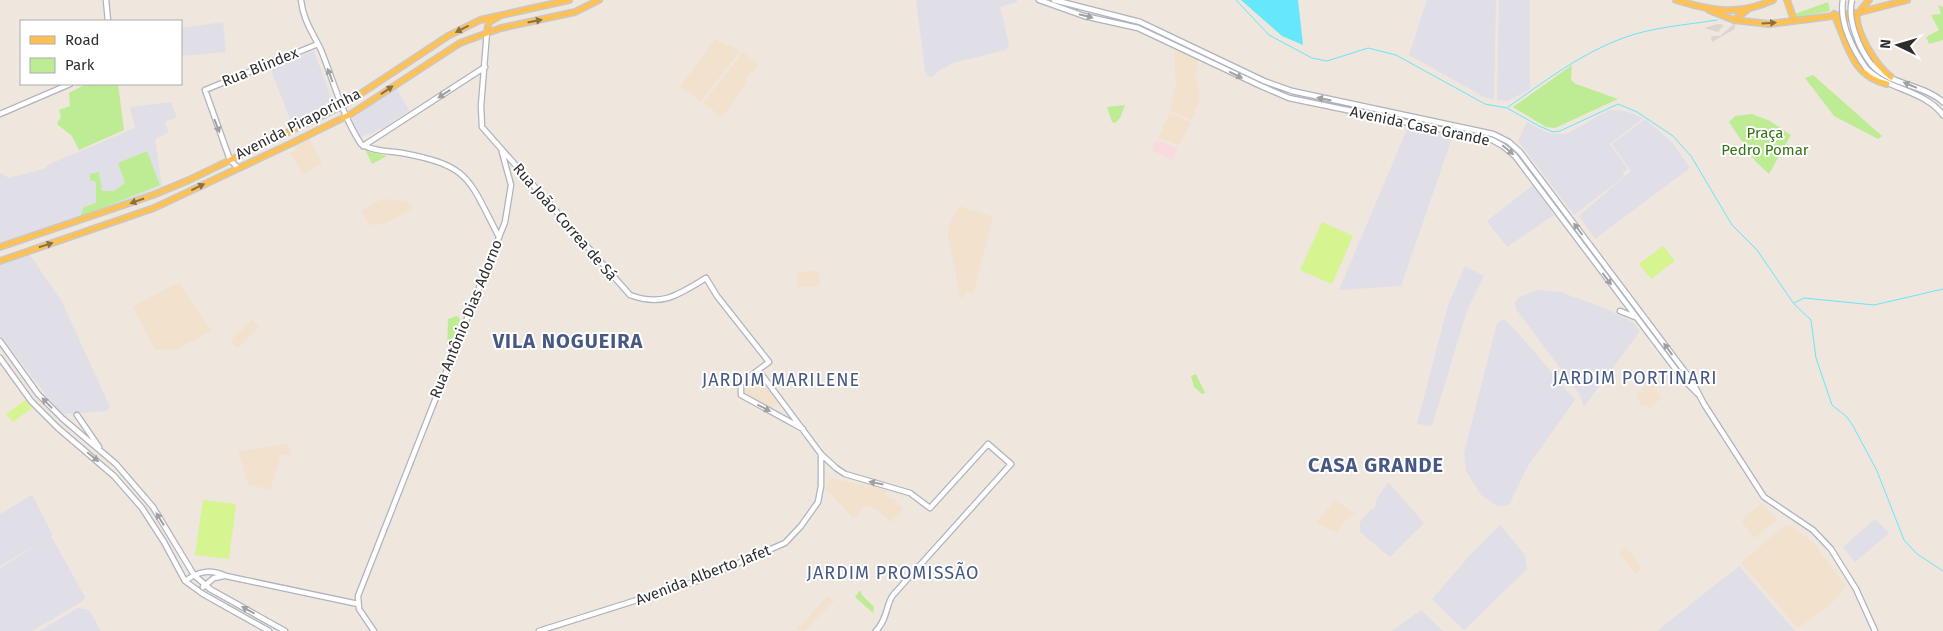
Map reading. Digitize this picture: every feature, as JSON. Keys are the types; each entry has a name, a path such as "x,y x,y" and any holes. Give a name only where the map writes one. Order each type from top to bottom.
{"main road":[{"path":"106,0 108,20"},
{"path":"301,0 304,20 318,44 346,117 363,146 431,158 458,169 473,187 499,237"},
{"name":"Avenida Piraporinha","path":"0,247 153,195 230,160 342,106 453,33 480,20 569,0"},
{"name":"Avenida Piraporinha","path":"0,261 154,208 346,117 452,47 487,31 575,12 599,0"},
{"name":"Avenida Casa Grande","path":"1039,0 1084,16 1138,28 1261,86 1297,100 1498,143 1515,156 1683,379 1698,394"},
{"name":"Avenida Casa Grande","path":"1054,0 1140,22 1257,78 1292,91 1503,138 1520,152 1692,381 1698,394 1764,497 1820,537 1856,589 1875,631"},
{"path":"1676,0 1734,20 1761,24 1834,14 1858,13 1907,0"},
{"path":"1734,20 1742,12 1773,0"},
{"path":"1787,0 1794,20"},
{"path":"1843,0 1844,24 1866,68 1887,84"},
{"path":"1852,0 1850,9 1852,21 1870,64 1878,71 1943,102"},
{"path":"1869,0 1858,13 1857,20 1874,60 1892,77"},
{"path":"1709,10 1722,12 1752,7"},
{"path":"487,31 490,21 507,13"},
{"path":"1834,14 1861,71 1870,79 1928,101 1943,115"},
{"path":"1837,22 1842,18 1857,20"},
{"name":"Rua Antônio Dias Adorno","path":"358,604 358,596 367,570 499,237 511,196 509,170 501,148 482,127 481,122 487,31"},
{"name":"Rua Blindex","path":"230,160 204,92 208,88 318,44"},
{"path":"363,146 484,67"},
{"path":"0,114 68,85"},
{"name":"Rua João Correa de Sá","path":"501,148 630,295 644,300 661,300 675,296 706,278 716,296 769,362 759,370"},
{"path":"230,160 238,168"},
{"path":"1620,311 1636,317"},
{"path":"1641,324 1646,319"},
{"path":"0,340 38,394 63,419 116,464 153,507 194,575 204,585 285,631"},
{"path":"0,358 31,401 58,428 114,476 142,508 164,542 185,581 199,592 269,631"},
{"path":"803,428 742,397 741,383 759,370 803,428 821,454 845,474 910,493 930,508 988,444 1011,464 892,595 886,617 876,631"},
{"path":"77,415 103,452"},
{"name":"Avenida Alberto Jafet","path":"540,631 697,581 785,543 804,522 818,502 821,486 821,454"},
{"path":"188,565 202,572 210,581"},
{"path":"185,581 202,572 216,572 226,576 358,604 366,622 374,631"},
{"path":"199,592 204,585 216,577 226,576"}],"shaded area":[{"path":"916,0 1017,0 1017,2 1000,7 1009,44 1008,47 1006,50 953,63 932,77 928,76 925,71"},
{"path":"1427,0 1496,0 1494,100 1484,97 1409,55"},
{"path":"1499,0 1530,0 1530,89 1508,101 1497,100"},
{"path":"223,22 226,52 182,56 182,28"},
{"path":"1735,23 1735,29 1712,42 1711,36 1720,36"},
{"path":"1718,24 1724,25 1718,32 1704,28"},
{"path":"715,39 740,51 701,101 680,87"},
{"path":"1177,50 1198,59 1196,76 1200,94 1199,103 1191,120 1170,111 1176,84 1174,52"},
{"path":"314,51 333,102 291,122 270,67"},
{"path":"743,52 758,65 745,80 747,83 722,117 703,103"},
{"path":"396,87 409,110 381,130 380,128 370,135 369,133 360,138 351,120"},
{"path":"171,102 177,117 165,122 169,132 155,139 162,186 117,205 0,243 0,173 9,178 44,169 50,164 135,128 130,107"},
{"path":"1609,110 1625,111 1643,118 1610,144 1628,169 1622,173 1625,176 1574,215 1518,141 1527,122 1548,133 1568,133"},
{"path":"1170,113 1191,123 1179,145 1158,138"},
{"path":"1645,119 1672,142 1690,168 1595,239 1579,216 1631,171 1612,144"},
{"path":"1408,127 1448,136 1451,141 1401,286 1339,290"},
{"path":"309,138 322,164 302,174 291,153 297,150 294,146"},
{"path":"1157,140 1178,149 1173,160 1151,150"},
{"path":"1533,185 1554,215 1507,247 1487,221"},
{"path":"382,199 406,201 413,208 386,223 370,225 361,211"},
{"path":"959,206 993,217 973,294 967,291 962,298 960,297 948,234 949,226"},
{"path":"30,255 62,302 110,407 107,411 65,414 57,409 0,335 0,265"},
{"path":"1465,266 1484,276 1467,311 1432,426 1417,424 1448,305"},
{"path":"819,271 820,286 798,287 797,272"},
{"path":"175,284 180,284 211,331 177,349 155,350 133,307"},
{"path":"1536,290 1560,292 1605,308 1634,323 1640,331 1584,407 1580,395 1516,309 1515,303 1518,298"},
{"path":"1504,319 1514,328 1575,400 1528,466 1510,503 1505,506 1497,506 1481,495 1466,471 1464,453 1497,323"},
{"path":"252,320 259,327 237,348 230,341"},
{"path":"758,378 778,402 772,408 745,396 746,386"},
{"path":"1650,381 1661,398 1649,409 1646,404 1642,406 1636,396"},
{"path":"288,444 291,455 281,455 270,490 248,484 238,451"},
{"path":"830,478 886,490 885,496 895,500 903,509 891,522 877,509 865,506 854,519 826,489"},
{"path":"1388,482 1424,523 1390,557 1360,532 1360,522 1370,510 1375,508 1376,500"},
{"path":"32,495 53,535 51,536 85,597 83,601 32,631 0,631 0,568 47,539 0,566 0,514"},
{"path":"1335,500 1355,514 1348,517 1337,533 1316,523"},
{"path":"1761,503 1777,520 1754,538 1742,522"},
{"path":"1875,519 1889,533 1855,562 1843,547"},
{"path":"1500,525 1525,555 1527,569 1464,630 1432,599 1472,553"},
{"path":"1785,525 1791,526 1813,542 1846,587 1831,604 1798,628 1741,563"},
{"path":"1626,547 1642,568 1635,574 1619,553"},
{"path":"1739,566 1795,631 1657,631"},
{"path":"828,596 834,601 805,631 796,630"},
{"path":"78,608 89,610 101,631 39,631"},
{"path":"1421,610 1443,631 1392,631"}],"green space":[{"path":"1828,2 1830,11 1798,17 1795,14"},
{"path":"1938,5 1943,7 1943,40 1929,44 1926,37 1939,30 1931,15 1941,14"},
{"path":"1572,65 1571,80 1576,84 1618,99 1555,128 1546,127 1513,107"},
{"path":"1813,75 1882,136 1878,139 1834,116 1805,78"},
{"path":"84,85 118,85 124,130 79,150 72,136 57,124 61,117 59,110 70,106 69,93"},
{"path":"1125,105 1120,118 1115,123 1112,122 1107,107"},
{"name":"Praça Pedro Pomar","path":"1752,114 1770,121 1791,135 1769,174 1755,161 1729,122 1735,116"},
{"path":"147,151 160,185 80,217 84,207 96,203 96,182 90,180 90,174 99,172 102,191 114,191 125,183 118,163"},
{"path":"366,151 387,156 372,164"},
{"path":"1322,222 1353,236 1332,284 1300,270"},
{"path":"1663,246 1675,261 1651,279 1639,264"},
{"path":"457,316 460,319 447,357 448,319"},
{"path":"1196,374 1205,393 1202,394 1194,387 1191,376"},
{"path":"25,400 32,408 13,422 6,414"},
{"path":"203,500 236,504 229,559 195,555"},
{"path":"860,590 862,595 874,607 873,613 855,597"}],"water":[{"path":"1241,0 1298,0 1303,45 1282,36"}],"waterway":[{"path":"1236,0 1269,35 1312,58 1327,61 1368,48 1396,55 1485,104 1507,108 1553,132 1560,131 1618,104 1637,112 1673,136 1691,156 1732,225 1757,250 1794,304 1811,320 1816,358 1832,405 1847,417 1853,426 1877,471 1904,540 1917,554 1943,571"},
{"path":"1508,107 1563,69 1607,44 1646,31 1717,20"},
{"path":"1794,303 1804,298 1874,305 1943,289"}],"district":[{"name":"VILA NOGUEIRA","path":"568,341"},
{"name":"JARDIM PORTINARI","path":"1635,378"},
{"name":"JARDIM MARILENE","path":"781,380"},
{"name":"CASA GRANDE","path":"1376,465"},
{"name":"JARDIM PROMISSÃO","path":"893,573"}]}
